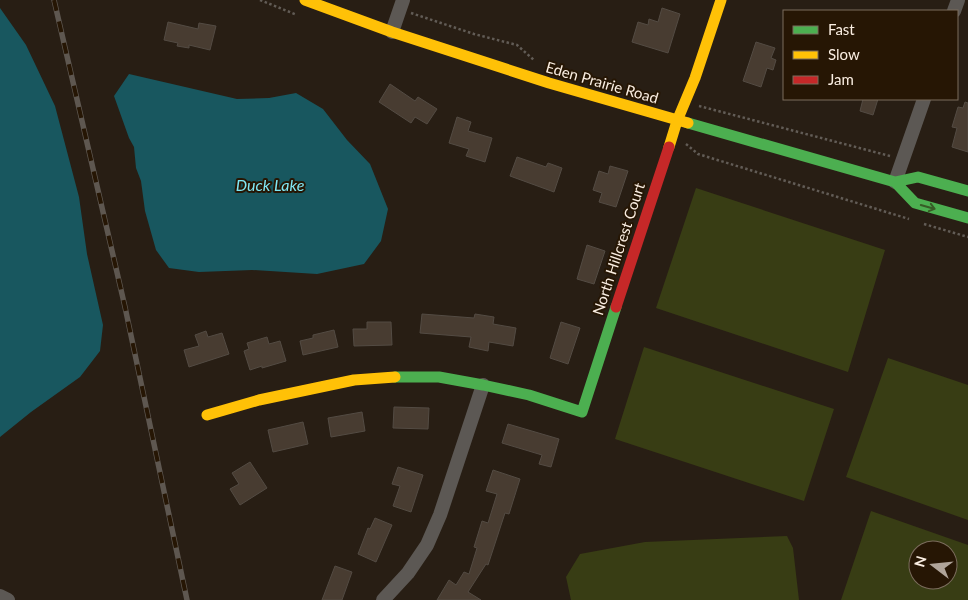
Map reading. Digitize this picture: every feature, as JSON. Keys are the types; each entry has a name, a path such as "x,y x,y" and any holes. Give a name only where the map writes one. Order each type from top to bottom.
{"street":[{"name":"Eden Prairie Road","path":"305,0 392,32 549,83 677,121 895,182 918,177 968,191"},
{"path":"392,32 403,0"},
{"name":"North Hillcrest Court","path":"207,415 259,400 354,380 439,377 529,394 582,412 677,121 695,78 721,0"},
{"path":"924,100 895,182 915,203 968,218"},
{"path":"383,600 408,573 427,545 440,515 483,385"},
{"path":"0,596 8,600"}],"path":[{"path":"260,0 304,17"},
{"path":"674,134 698,154 912,220"},
{"path":"921,223 968,237"}],"green space":[{"path":"696,188 885,250 848,372 656,308"},
{"path":"644,347 834,409 804,501 615,439"},
{"path":"888,358 968,385 968,520 846,477"},
{"path":"871,511 954,540 908,540 908,590 958,590 958,541 968,545 968,600 841,600"},
{"path":"787,536 793,548 799,600 571,600 566,577 580,554 645,542"}],"water":[{"path":"0,8 26,45 55,106 79,197 87,254 103,325 100,351 80,377 0,437"},
{"name":"Duck Lake","path":"129,74 237,99 269,98 296,93 323,109 347,140 370,164 388,209 381,241 364,264 317,274 252,270 199,272 169,268 156,250 145,211 141,181 136,168 134,147 114,96"}],"building":[{"path":"662,8 680,14 668,53 632,42 638,22 648,25 649,19 658,22"},
{"path":"168,22 198,29 199,23 216,26 210,50 189,45 189,48 177,46 178,43 164,40"},
{"path":"756,42 775,48 771,58 776,60 773,70 767,68 761,87 743,81"},
{"path":"390,84 415,101 418,97 437,109 427,124 415,117 411,123 379,102"},
{"path":"863,100 878,100 873,115 860,111"},
{"path":"965,102 968,103 968,152 952,147 957,128 952,127 958,107 963,108"},
{"path":"457,117 471,122 468,131 492,138 485,162 466,156 469,149 449,143"},
{"path":"517,157 546,167 548,163 562,168 554,192 510,176"},
{"path":"610,166 628,171 616,207 599,202 602,193 593,190 599,171 608,174"},
{"path":"587,245 605,251 594,284 577,279"},
{"path":"422,314 474,318 475,314 494,317 493,324 516,328 513,346 489,342 488,351 469,347 471,337 420,333"},
{"path":"367,322 391,322 392,345 354,346 353,329 367,329"},
{"path":"561,322 580,328 568,364 550,358"},
{"path":"334,330 338,347 303,355 300,341 313,338 313,335"},
{"path":"206,331 208,337 222,333 229,354 189,367 184,350 199,346 195,335"},
{"path":"267,337 269,344 280,341 286,361 250,370 244,351 249,349 247,343"},
{"path":"394,407 429,408 428,429 393,428"},
{"path":"362,412 365,431 331,437 328,418"},
{"path":"303,422 308,444 273,452 268,430"},
{"path":"508,424 559,439 551,467 539,464 542,455 502,443"},
{"path":"250,462 267,488 240,505 230,489 239,484 232,473"},
{"path":"398,467 423,475 411,512 393,506 400,486 392,484"},
{"path":"493,470 520,479 509,514 505,513 488,565 486,564 468,592 481,600 437,600 449,580 456,585 464,572 469,574 477,548 474,547 482,521 488,523 497,494 486,491"},
{"path":"375,518 392,525 376,562 358,554 368,528 370,529"},
{"path":"335,566 352,572 342,600 322,600"}],"railway":[{"path":"54,0 125,307 187,600"}],"traffic: fast":[{"path":"688,123 895,182 918,177 968,191"},
{"path":"895,182 915,203 968,218"},
{"path":"395,377 439,377 483,385 529,395 582,412 616,307"}],"traffic: slow":[{"path":"305,0 392,32 549,83 688,123"},
{"path":"669,147 677,121 695,78 721,0"},
{"path":"207,415 259,400 354,380 395,377"}],"traffic: jam":[{"path":"616,307 669,147"}]}
